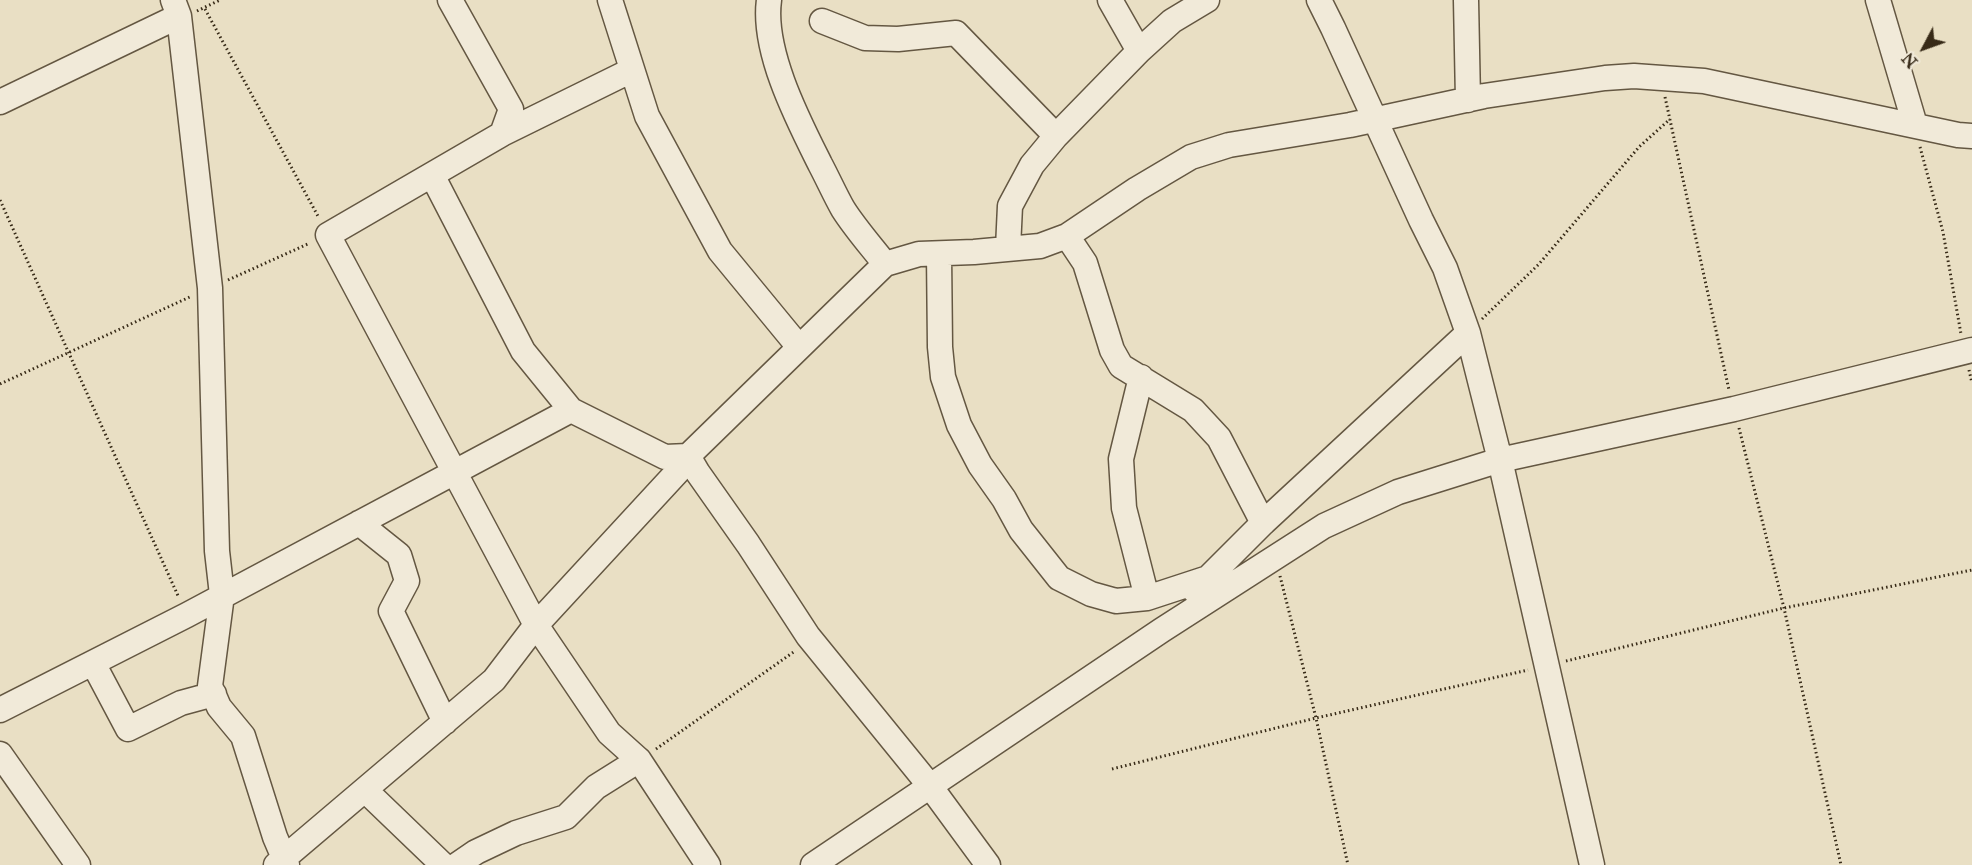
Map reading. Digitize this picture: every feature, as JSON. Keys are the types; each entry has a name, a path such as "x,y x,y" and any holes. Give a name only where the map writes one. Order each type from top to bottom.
{"street":[{"path":"450,0 511,109 502,134"},
{"path":"610,0 647,116 720,251 799,347"},
{"path":"769,0 771,38 783,84 808,140 844,210 885,264"},
{"path":"1110,0 1139,51"},
{"path":"1008,248 1010,206 1032,165 1056,136 1139,51 1172,21 1207,0"},
{"path":"1319,0 1445,268 1468,333 1548,665 1592,865"},
{"path":"1466,0 1468,100"},
{"path":"1878,0 1914,125"},
{"path":"0,102 176,8 210,288 217,551 222,595 210,686 219,707 243,736 282,863 494,680 536,626 680,469 688,456 885,264 919,254 1040,246 1067,236 1137,189 1191,157 1230,146 1484,96 1594,80 1634,76 1704,81 1958,135 1972,136"},
{"path":"822,21 865,38 898,39 956,33 1056,136"},
{"path":"632,70 502,134 328,235 536,626 609,733 639,760 708,865"},
{"path":"432,175 523,351 572,410 665,457 688,456"},
{"path":"1067,236 1085,263 1112,350 1121,366 1193,410 1219,438 1263,523"},
{"path":"939,254 939,347 943,377 959,425 980,465 1022,530 1059,578 1091,594 1116,600 1147,598 1205,579"},
{"path":"1162,630 1205,579 1468,333"},
{"path":"813,865 1162,630 1324,525 1398,492 1500,460 1734,409 1968,351"},
{"path":"1141,377 1121,459 1124,508 1147,598"},
{"path":"0,710 187,615 572,410"},
{"path":"688,456 811,639 930,786 988,865"},
{"path":"359,523 399,555 407,580 391,611 445,722"},
{"path":"93,663 128,729 181,703 214,693"},
{"path":"0,754 78,865"},
{"path":"457,865 476,852 516,833 566,817 596,787 639,760"},
{"path":"365,790 443,865"}],"path":[{"path":"0,384 328,235 205,9 220,0"},
{"path":"1468,333 1539,264 1639,147 1670,119 1734,409 1784,608 1841,865"},
{"path":"1914,125 1943,231 1968,351"},
{"path":"0,200 187,615"},
{"path":"1276,556 1316,718 1348,865"},
{"path":"1112,769 1316,718 1784,608 1972,570"},
{"path":"639,760 811,639"}]}
